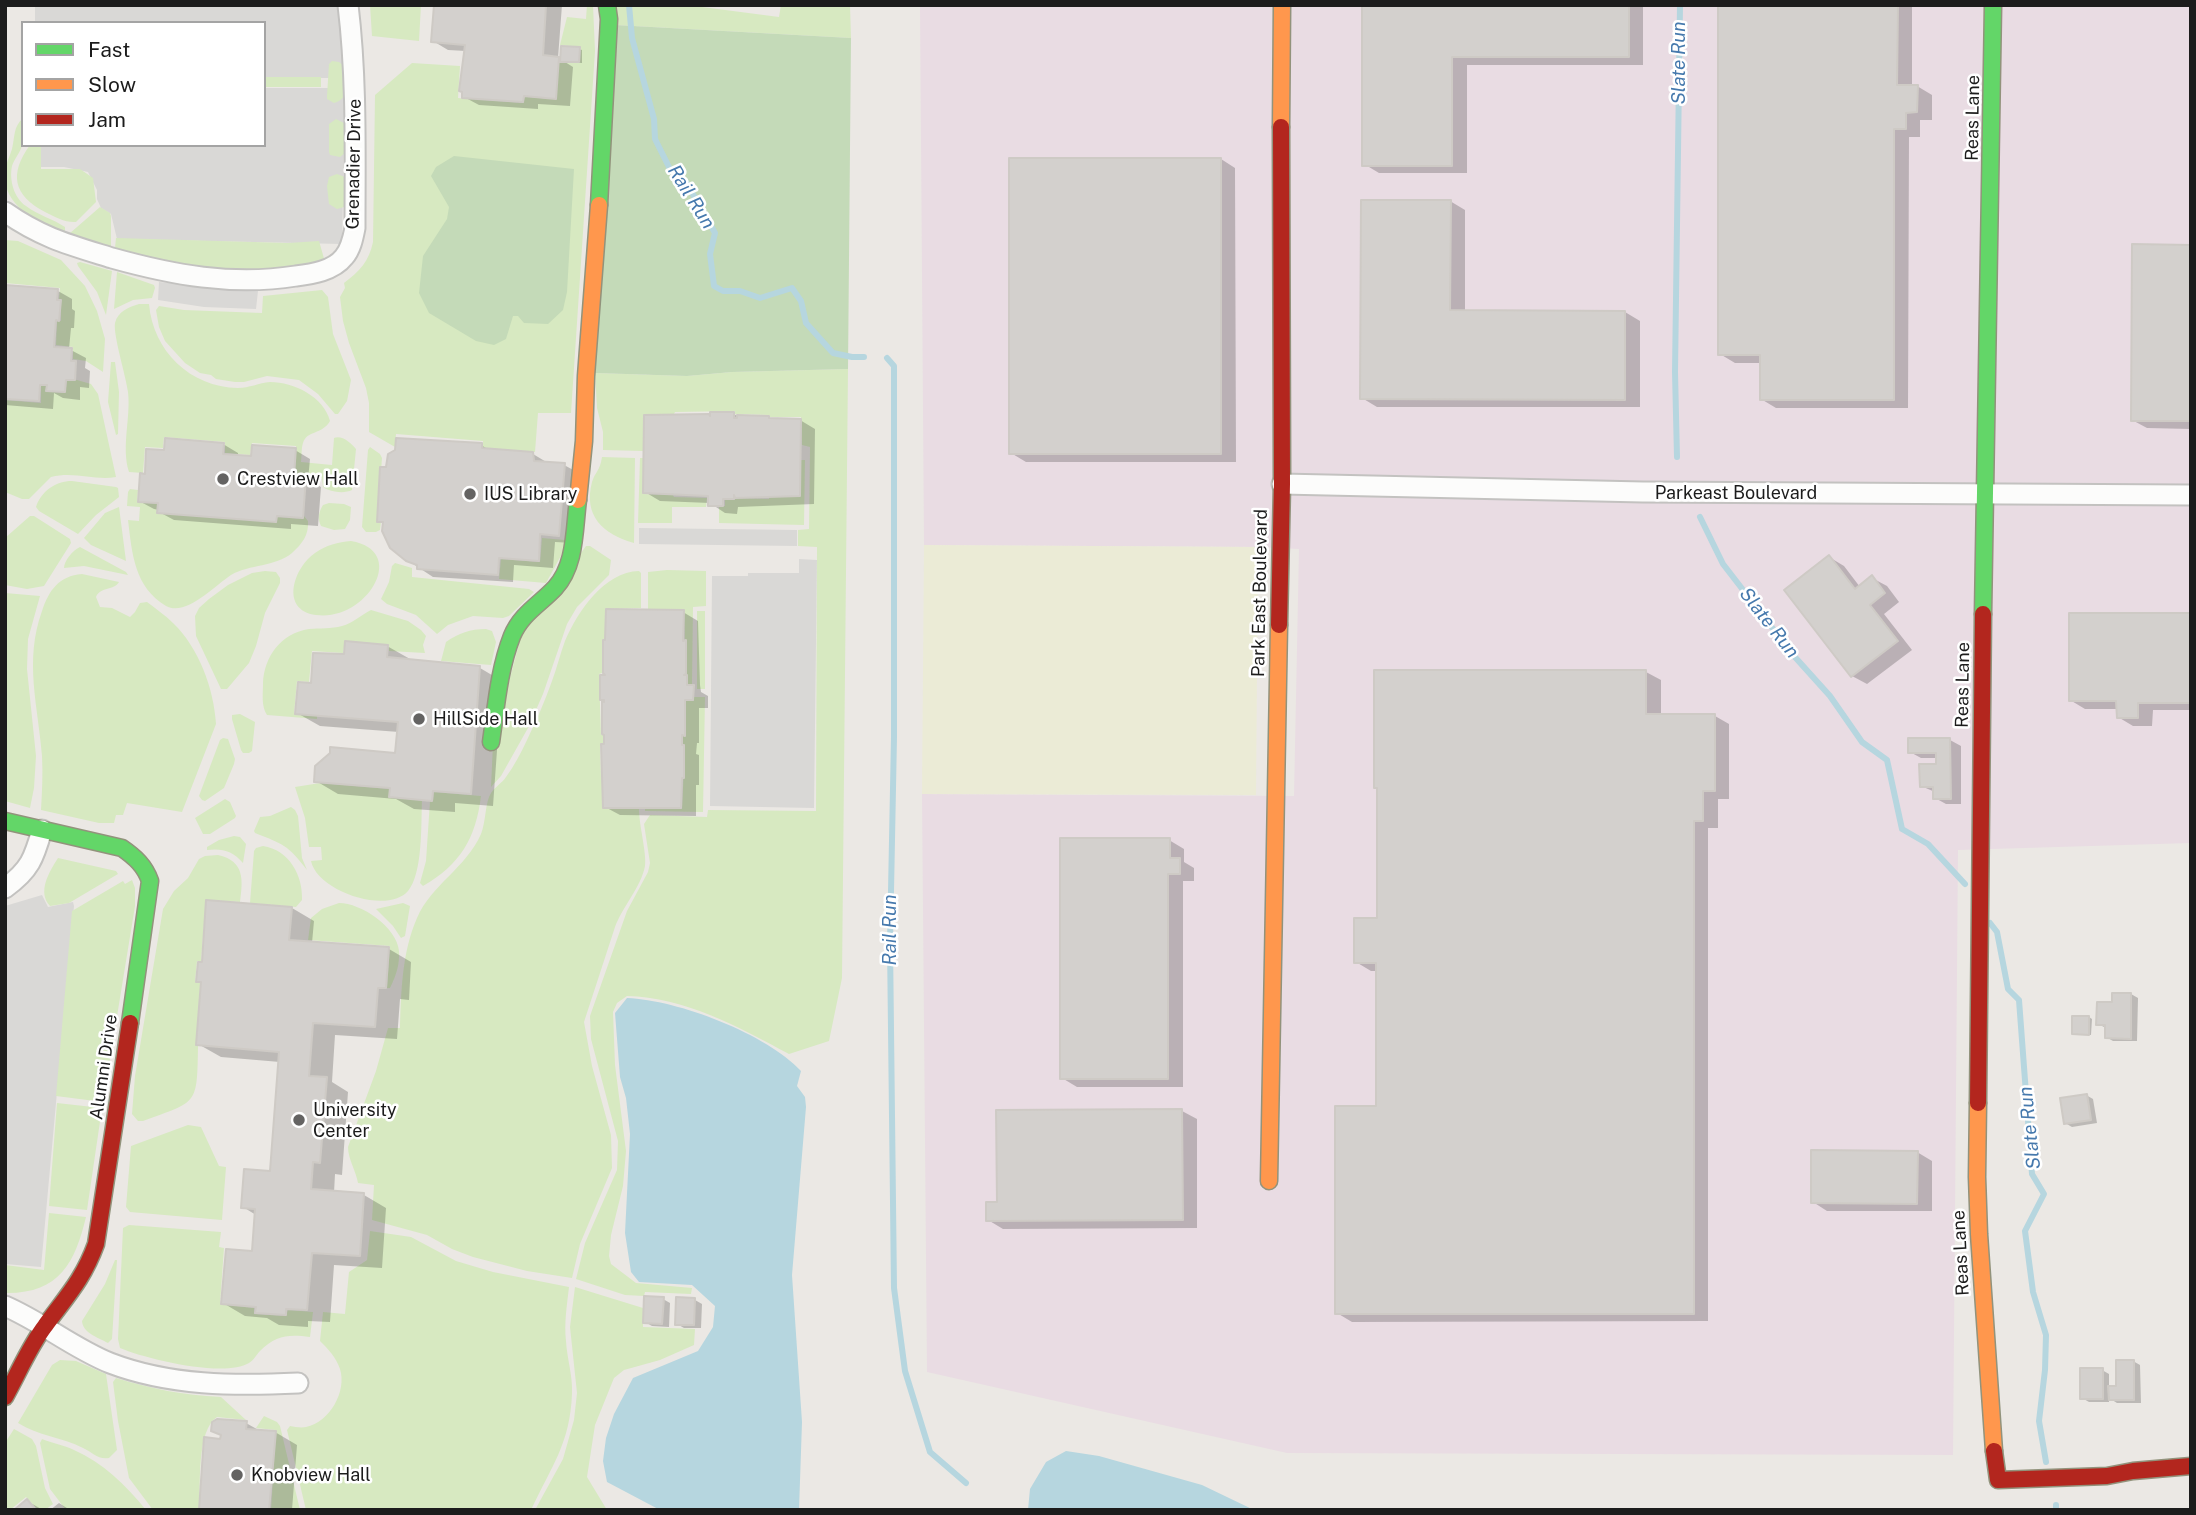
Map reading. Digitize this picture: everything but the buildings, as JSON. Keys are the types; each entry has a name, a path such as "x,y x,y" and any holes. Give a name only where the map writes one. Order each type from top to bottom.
{"street":[{"name":"Grenadier Drive","path":"5,212 41,235 68,245 186,276 242,281 279,279 314,273 330,267 344,258 352,244 355,228 355,114 348,5"},
{"path":"491,742 500,680 512,636 521,619 556,587 569,566 573,542 584,441 586,376 594,286 609,19 607,5"},
{"name":"Park East Boulevard","path":"1269,1181 1282,484 1282,5"},
{"name":"Reas Lane","path":"1993,5 1977,1131 1979,1246 1992,1441 1998,1480 2107,1476 2191,1466"},
{"name":"Parkeast Boulevard","path":"1282,484 1643,492 1984,496 2191,495"},
{"name":"Alumni Drive","path":"5,821 122,848 142,864 150,881 96,1244 88,1266 73,1291 43,1328 5,1397"},
{"path":"5,888 29,867 42,830"},
{"path":"5,1306 110,1363 153,1376 202,1383 258,1385 298,1382"}],"shaded area":[{"path":"35,5 341,5 346,78 266,78 266,21 35,21"},
{"path":"920,5 2191,5 2191,843 1958,850 1953,1455 1287,1453 927,1372 922,794 1294,796 1299,549 924,545"},
{"path":"266,88 345,88 342,244 117,239 111,214 101,208 97,190 88,172 64,167 40,167 40,147 266,147"},
{"path":"159,282 258,291 256,309 204,307 158,300"},
{"path":"639,528 797,530 797,546 639,544"},
{"path":"799,559 817,560 814,808 710,806 712,576 799,573"},
{"path":"42,895 48,907 73,902 74,906 41,1267 5,1264 5,906"}],"green space":[{"path":"370,5 421,5 419,41 372,36"},
{"path":"587,5 593,5 595,51 571,413 538,413 535,452 483,448 483,441 396,434 395,447 369,432 366,388 349,343 340,297 345,288 344,283 363,265 373,242 375,95 412,63 460,66 458,98 523,103 525,97 556,99 559,62 580,62 581,47 560,45 567,17 586,19"},
{"path":"612,5 687,5 779,17 781,5 850,5 851,38 615,25"},
{"path":"615,25 851,38 848,369 687,376 595,373"},
{"path":"332,61 344,66 346,83 343,97 334,103 327,99 329,64"},
{"path":"266,77 321,77 321,87 266,87"},
{"path":"336,119 346,124 348,138 346,151 340,157 330,155 329,152 329,124"},
{"path":"20,121 22,147 11,171 13,188 22,203 65,227 65,233 43,224 23,211 9,193 5,183 5,170"},
{"path":"29,147 41,147 41,169 80,169 93,178 96,202 76,222 64,221 45,212 21,191 17,174"},
{"path":"454,156 574,169 567,292 563,310 548,324 524,323 518,316 513,316 506,339 494,345 476,341 429,313 419,293 423,256 447,219 449,207 431,176 436,167"},
{"path":"337,174 347,180 347,203 337,209 329,204 327,186 329,177"},
{"path":"100,207 111,216 111,247 69,234"},
{"path":"116,238 288,243 319,241 325,262 271,270 219,269 168,261 115,248"},
{"path":"5,240 18,241 61,260 85,286 97,311 105,339 103,372 86,361 73,359 73,347 56,345 57,321 61,321 60,288 5,283"},
{"path":"77,263 112,271 106,315 97,292 78,266"},
{"path":"117,272 154,285 152,298 133,300 114,309"},
{"path":"322,290 328,297 333,334 351,380 347,401 338,414 299,380 267,376 235,382 200,373 185,363 165,341 156,310 159,306 184,310 262,313 263,296"},
{"path":"139,304 149,304 152,321 166,351 177,363 204,381 238,388 279,383 298,388 315,398 327,412 330,421 323,429 305,439 301,462 332,465 334,438 346,440 356,449 352,490 333,491 323,487 322,478 295,475 296,446 252,443 250,455 225,453 225,442 164,437 163,448 145,447 143,473 129,472 126,453 128,392 115,323 121,313"},
{"path":"111,362 115,362 119,392 116,435 108,402"},
{"path":"848,369 842,978 829,1041 789,1054 731,1024 690,1008 627,996 617,1003 613,1012 615,1065 626,1151 623,1186 611,1235 611,1264 636,1283 692,1288 691,1294 645,1292 644,1296 625,1295 576,1279 585,1243 617,1170 618,1141 591,1039 590,1016 627,911 648,872 650,863 644,824 650,815 707,817 708,810 816,811 817,547 798,546 798,530 809,529 810,447 802,445 801,417 735,414 735,411 644,415 643,451 603,450 595,373 687,376"},
{"path":"77,380 91,384 98,394 116,477 51,477 29,499 5,492 5,400 41,403 41,386 46,386 46,391 65,393 67,381"},
{"path":"370,447 382,458 377,522 381,522 380,530 376,532 366,532 362,527"},
{"path":"602,457 635,458 634,543 605,529 593,514 590,494"},
{"path":"640,458 643,458 643,494 707,498 706,507 672,507 672,523 638,523"},
{"path":"801,460 805,460 804,525 719,523 719,506 725,506 725,500 769,499 769,496 800,497"},
{"path":"72,481 118,488 119,497 78,534 36,507 41,496 50,488"},
{"path":"130,489 138,490 137,502 157,504 157,513 276,522 277,517 303,519 304,516 308,521 307,531 299,546 285,558 238,571 191,604 174,608 155,598 136,568 128,520 139,521 140,507 127,506"},
{"path":"329,503 351,507 350,520 345,529 334,530 321,526 320,513 323,505"},
{"path":"119,507 126,561 91,545 84,538 105,513"},
{"path":"30,516 70,539 71,543 44,586 27,589 5,585 5,538"},
{"path":"542,538 565,540 563,552 546,583 499,579 501,559 540,562"},
{"path":"351,541 368,547 377,558 379,571 374,584 365,597 351,608 334,614 316,615 304,611 297,605 294,587 296,577 307,559 323,548"},
{"path":"924,545 1258,547 1256,795 922,794"},
{"path":"586,546 611,560 609,575 577,607 567,624 543,694 528,728 501,776 491,787 493,743 521,636"},
{"path":"80,547 128,575 84,566 64,568 69,556"},
{"path":"395,563 412,568 412,577 529,589 534,592 509,616 473,616 448,625 437,634 416,615 381,599"},
{"path":"639,571 641,608 605,609 602,673 599,674 603,735 603,743 600,744 603,808 639,809 645,866 640,881 615,927 584,1022 592,1066 611,1135 612,1168 580,1244 572,1278 527,1271 473,1257 427,1235 372,1220 374,1185 358,1183 348,1147 376,1071 388,1028 400,1028 405,958 412,931 423,906 475,846 484,824 489,797 509,773 525,745 554,676 565,641 577,618 594,595 614,578"},
{"path":"706,571 706,606 693,607 692,684 688,685 684,609 648,609 648,572"},
{"path":"276,572 280,583 265,613 249,663 227,689 221,689 196,636 195,616 199,608 228,585 252,573"},
{"path":"82,574 119,582 98,594 96,597 100,607 112,608 130,617 140,603 147,602 164,615 190,644 204,670 216,724 182,812 127,803 123,815 116,815 114,823 99,823 41,810 42,756 33,665 37,629 45,603 56,585 74,575"},
{"path":"5,593 40,596 28,639 27,669 36,756 30,808 5,801"},
{"path":"371,610 408,621 421,630 426,636 423,645 425,653 389,651 389,645 345,641 343,653 312,651 309,682 297,681 294,714 317,716 317,719 267,715 263,700 264,673 271,656 282,641 299,631 346,625"},
{"path":"697,611 705,611 705,689 697,689"},
{"path":"486,629 492,631 496,642 491,665 441,661 446,642 465,632"},
{"path":"694,697 705,697 703,812 645,811 682,809 686,701 694,701"},
{"path":"240,714 255,722 252,751 249,753 243,753 241,750 232,719 232,715"},
{"path":"223,738 228,739 235,759 234,764 224,788 205,801 199,796"},
{"path":"320,783 389,789 389,797 422,800 419,861 408,891 398,898 370,900 339,890 316,872 311,861 322,860 321,847 309,847 305,818 295,787"},
{"path":"434,792 481,796 475,825 464,849 447,869 423,886 420,883 426,861 430,801 433,801"},
{"path":"225,799 230,802 235,818 210,834 203,834 195,818"},
{"path":"291,807 298,816 302,858 307,870 284,846 254,831 260,817 270,816"},
{"path":"240,837 246,844 243,863 227,851 207,850 207,847 219,840"},
{"path":"263,846 280,853 293,865 302,891 302,900 296,907 250,903 254,851"},
{"path":"218,855 238,867 241,894 240,902 206,900 201,961 197,961 195,982 201,983 195,1091 191,1098 175,1109 138,1121 132,1114 135,1076 163,909 174,891 188,878 199,859"},
{"path":"58,858 116,871 118,874 69,903 50,906 44,895 44,888"},
{"path":"132,880 135,906 103,1102 56,1096 72,911 123,881 125,884"},
{"path":"339,903 367,912 392,933 397,942 399,956 390,988 387,988 390,946 308,940 311,918 322,909"},
{"path":"403,903 410,906 405,936 401,938 376,909"},
{"path":"57,1103 102,1108 87,1210 49,1206"},
{"path":"188,1125 201,1127 219,1166 226,1167 222,1220 130,1212 126,1207 131,1146"},
{"path":"49,1213 86,1217 70,1262 62,1273 39,1288 5,1293 5,1265 44,1270"},
{"path":"129,1225 221,1232 219,1247 224,1248 220,1304 254,1308 254,1314 286,1316 288,1310 313,1312 310,1337 289,1336 277,1339 249,1363 222,1369 166,1362 120,1348 118,1339 123,1228"},
{"path":"370,1231 411,1237 456,1261 493,1272 569,1287 565,1328 572,1387 568,1427 558,1455 531,1510 306,1510 287,1430 290,1426 306,1427 315,1424 329,1412 339,1396 342,1378 340,1369 320,1341 323,1312 345,1314 349,1272 367,1260"},
{"path":"115,1260 112,1339 108,1343 88,1332 82,1321 105,1284"},
{"path":"575,1287 643,1308 643,1327 695,1329 694,1345 660,1360 624,1370 614,1378 595,1425 587,1477 607,1510 535,1510 563,1459 574,1420 577,1393 570,1327"},
{"path":"60,1360 76,1361 106,1374 117,1450 109,1458 98,1457 75,1444 18,1423 52,1365"},
{"path":"116,1378 168,1391 221,1397 246,1420 217,1417 210,1424 203,1446 199,1510 153,1510 129,1478 118,1421 113,1382"},
{"path":"264,1416 280,1426 300,1510 271,1510 276,1430 256,1428"},
{"path":"14,1429 32,1439 36,1446 45,1488 53,1504 45,1510 38,1510 26,1497 10,1510 5,1510 5,1443"},
{"path":"42,1439 70,1448 95,1461 122,1483 146,1510 66,1510 50,1489 40,1443"}],"water":[{"path":"627,998 671,1005 720,1021 767,1044 801,1071 797,1086 805,1097 806,1107 792,1275 802,1422 799,1510 660,1510 607,1482 603,1461 606,1438 614,1414 633,1378 698,1351 713,1327 715,1306 692,1285 639,1282 631,1272 625,1233 630,1134 626,1098 620,1077 615,1013"},
{"path":"1066,1451 1099,1456 1202,1485 1254,1510 1028,1510 1030,1489 1046,1462"}],"waterway":[{"name":"Rail Run","path":"629,5 632,38 654,119 655,139 670,169 686,182 715,233 710,254 714,286 723,291 740,291 760,298 792,288 801,301 806,323 833,353 864,357"},
{"name":"Slate Run","path":"1677,457 1675,372 1680,5"},
{"name":"Rail Run","path":"887,358 894,366 894,737 890,943 894,1288 905,1371 930,1452 966,1483"},
{"name":"Slate Run","path":"1700,517 1723,564 1794,656 1830,696 1862,742 1887,760 1902,829 1928,844 1965,884"},
{"name":"Slate Run","path":"1990,923 1997,932 2008,989 2019,1000 2032,1174 2044,1194 2025,1231 2033,1292 2046,1335 2039,1421 2046,1462"},
{"name":"Slate Run","path":"2056,1505 2056,1510"}],"traffic: fast":[{"path":"599,205 609,19 607,5"},
{"path":"1983,614 1993,5"},
{"path":"491,742 501,675 512,636 526,615 555,588 567,569 573,547 578,500"},
{"path":"5,821 122,848 135,858 145,871 150,881 130,1023"}],"traffic: slow":[{"path":"1281,127 1282,5"},
{"path":"578,500 599,205"},
{"path":"1269,1181 1279,625"},
{"path":"1978,1103 1979,1234 1994,1451"}],"traffic: jam":[{"path":"1279,625 1282,484 1281,127"},
{"path":"1978,1103 1983,614"},
{"path":"5,1397 39,1334 80,1278 96,1244 130,1023"},
{"path":"1994,1451 1998,1480 2107,1476 2191,1466"}],"place":[{"name":"Crestview Hall","path":"223,479"},
{"name":"IUS Library","path":"470,494"},
{"name":"HillSide Hall","path":"419,719"},
{"name":"University Center","path":"299,1120"},
{"name":"Knobview Hall","path":"237,1475"}]}
